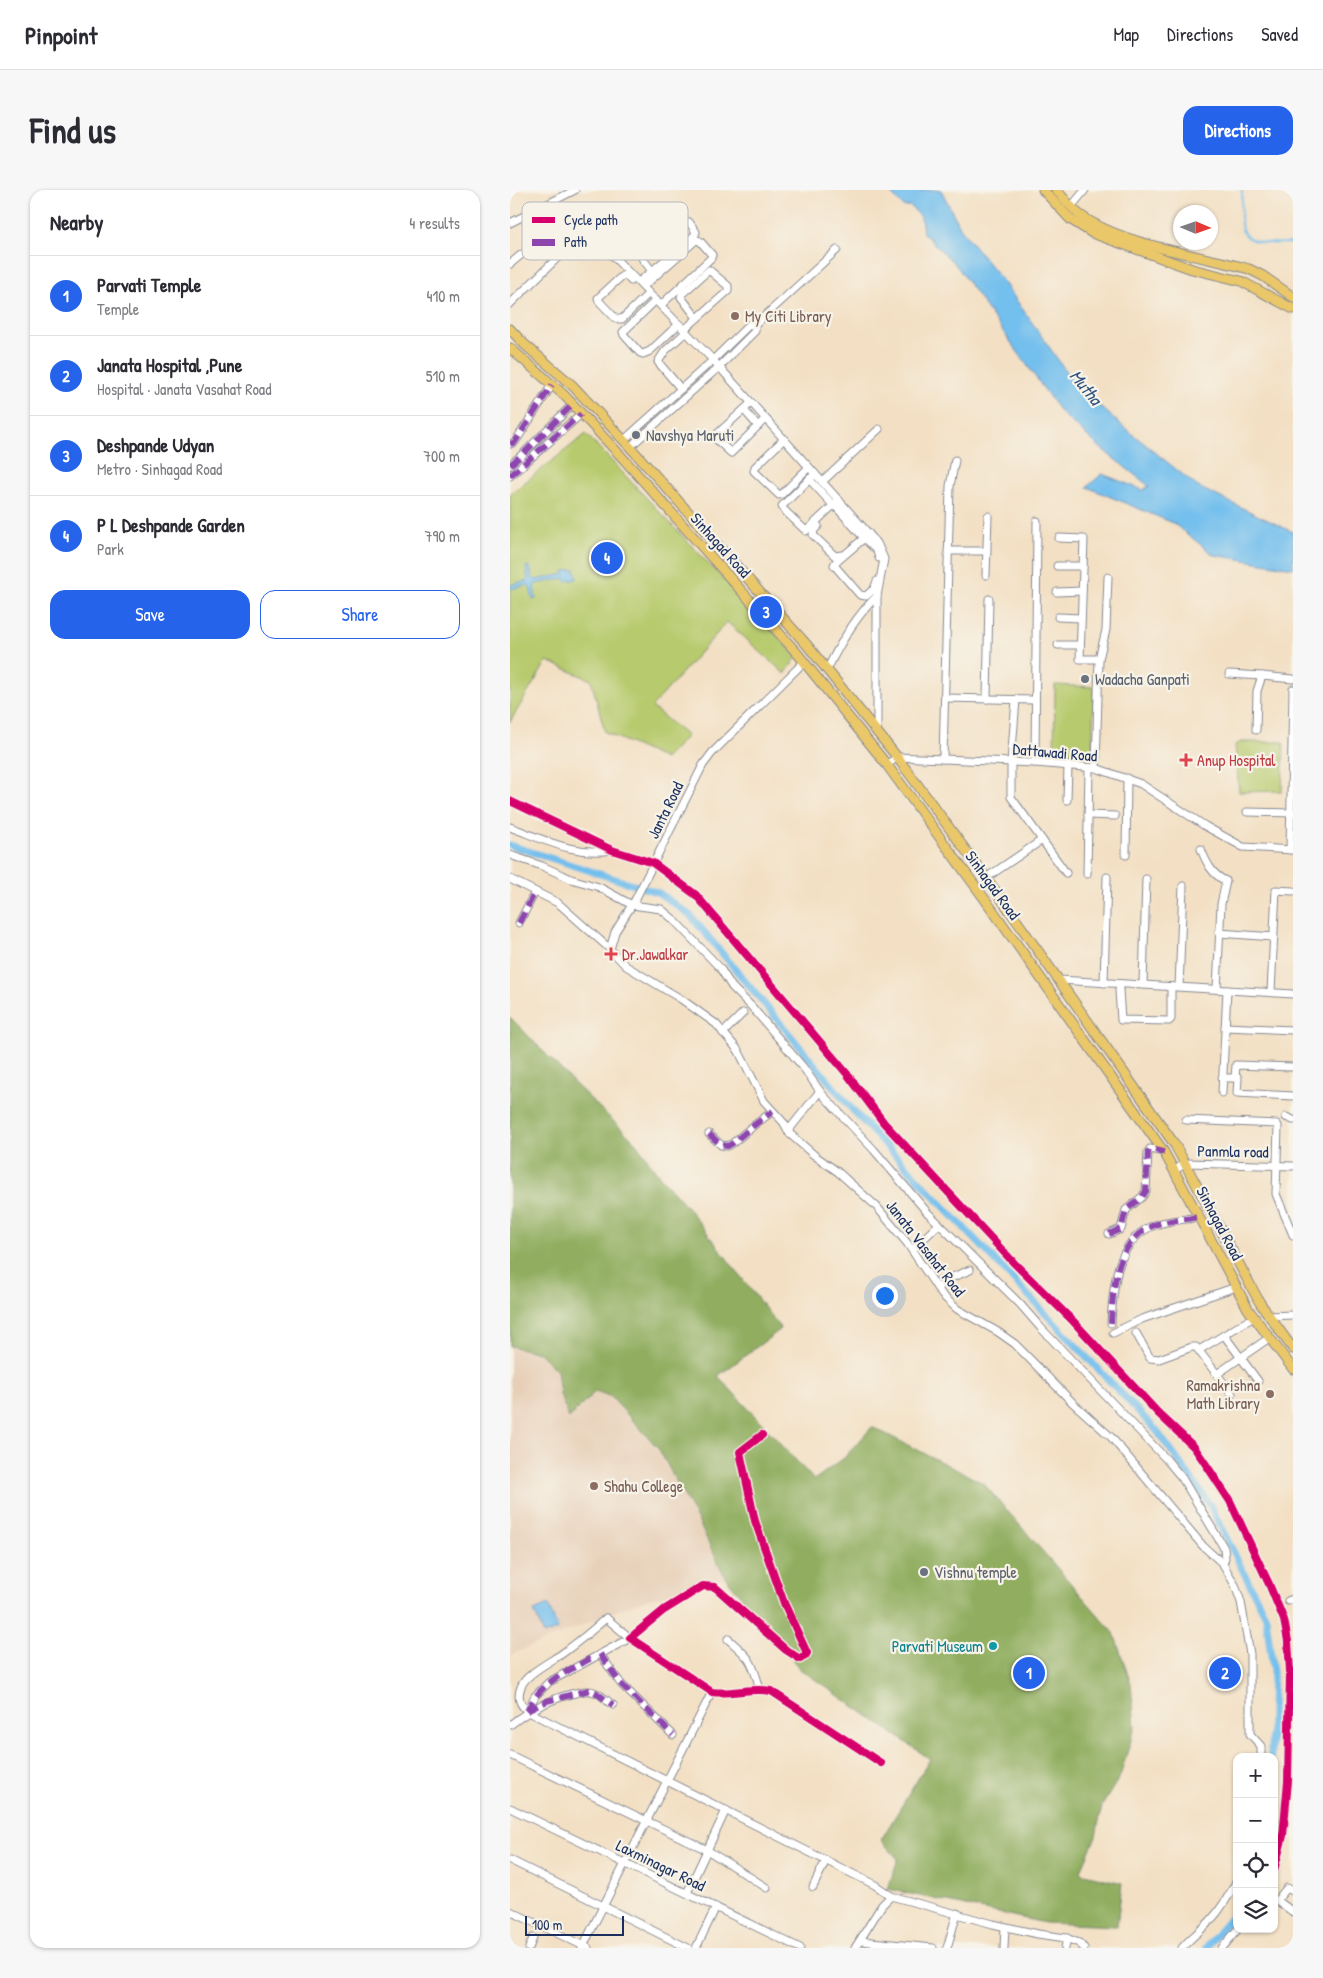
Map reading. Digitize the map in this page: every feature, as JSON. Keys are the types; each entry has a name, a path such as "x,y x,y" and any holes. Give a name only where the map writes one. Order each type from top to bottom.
{"main road":[{"path":"1043,190 1070,219 1192,269 1241,281 1293,309"},
{"path":"1056,190 1071,207 1100,232 1123,236 1249,270 1263,276 1293,297"},
{"name":"Sinhagad Road","path":"510,329 524,344 573,386 627,443 808,645 897,757 1059,980 1186,1163 1268,1316 1293,1349"},
{"name":"Sinhagad Road","path":"510,348 572,404 617,452 804,662 887,765 1164,1152 1236,1287 1254,1317 1293,1369"},
{"path":"617,452 627,443"}],"street":[{"path":"552,202 575,190"},
{"path":"1071,207 1085,190"},
{"path":"510,224 522,218"},
{"path":"688,222 696,232 688,241"},
{"path":"679,324 650,351 643,354 623,332 711,258 712,255 700,241 696,240 688,246"},
{"path":"627,443 750,324 755,325 837,250"},
{"path":"510,264 522,254"},
{"path":"510,304 555,260"},
{"path":"617,260 641,284 648,295"},
{"path":"644,260 652,271"},
{"path":"641,284 665,260"},
{"path":"641,284 671,260"},
{"path":"681,389 658,362 665,351 697,318 729,289 710,270 682,294 681,297 697,318"},
{"path":"648,295 619,320 598,298 624,275 658,303 679,324 809,467 812,477 838,504 866,536 877,551 879,559 876,585 874,589 863,596 834,565 866,536"},
{"path":"627,443 719,367 755,331 755,325"},
{"path":"510,444 515,442 552,386"},
{"path":"751,403 717,434 716,438 731,453 758,426 767,421"},
{"path":"510,465 572,404"},
{"path":"744,410 758,426"},
{"path":"510,476 581,414"},
{"path":"737,451 767,421"},
{"path":"822,482 879,429"},
{"path":"751,466 783,438"},
{"path":"783,438 754,467 754,471 779,495 809,467"},
{"path":"943,759 950,486 954,460"},
{"path":"812,477 822,482 838,504"},
{"path":"812,477 782,506 783,509 806,531 838,504"},
{"path":"838,504 814,530 813,535 838,557 866,536"},
{"path":"986,575 988,516"},
{"path":"1035,763 1037,521"},
{"path":"866,536 882,550 884,559 877,596 877,734"},
{"path":"1059,538 1084,539 1080,659 1099,659"},
{"path":"948,551 987,551"},
{"path":"1057,566 1083,566"},
{"path":"1087,874 1088,815 1093,768 1099,659 1106,630 1108,577"},
{"path":"1057,592 1082,591"},
{"path":"827,670 856,619 877,596"},
{"path":"987,699 989,599"},
{"path":"1058,617 1081,618"},
{"path":"1058,645 1080,645"},
{"name":"Janta Road","path":"634,902 703,765 712,753 804,662"},
{"path":"1229,674 1293,679"},
{"path":"1256,730 1257,691 1262,676"},
{"path":"1291,850 1293,689"},
{"path":"945,698 1035,700"},
{"path":"1016,700 1011,762 1011,797 1066,873"},
{"path":"887,765 897,757"},
{"name":"Dattawadi Road","path":"897,757 1035,763 1093,768 1142,784 1205,826 1244,846 1291,850"},
{"path":"1067,800 1068,766"},
{"path":"1126,855 1127,778"},
{"path":"510,801 612,850 652,866 696,896 848,1075 884,1123 1015,1264 1073,1321 1158,1413 1194,1447 1230,1501 1284,1620 1288,1641 1290,1671 1288,1780 1283,1836 1278,1855"},
{"path":"1247,812 1292,814"},
{"path":"1088,815 1115,816"},
{"path":"510,828 576,851 600,852 612,850"},
{"path":"986,878 1042,840"},
{"path":"1201,849 1211,869 1226,881 1221,904 1217,989"},
{"path":"510,855 571,879 599,887 634,902 661,910 685,931 720,968 732,987 751,1006 803,1067 820,1091 939,1224 1020,1304 1167,1460 1182,1478 1224,1548 1225,1558 1223,1564"},
{"path":"1104,983 1107,877"},
{"name":"Janata Vasahat Road","path":"510,879 558,903 610,949 626,966 698,1011 723,1033 738,1050 764,1100 788,1131 814,1155 855,1186 876,1206 912,1250 942,1295 957,1309 1015,1344 1087,1417 1111,1437 1204,1546 1223,1564 1235,1585 1241,1602 1250,1654 1250,1734 1261,1746 1261,1753"},
{"path":"1143,985 1146,879"},
{"path":"1121,984 1119,990 1121,1020 1169,1021 1171,1019 1183,886"},
{"path":"1271,992 1276,890 1293,890"},
{"path":"519,923 535,892"},
{"path":"610,949 615,932 634,902"},
{"path":"1219,933 1274,936"},
{"path":"1059,980 1293,994"},
{"path":"1222,1093 1227,990"},
{"path":"723,1033 743,1013"},
{"path":"1225,1027 1293,1030"},
{"path":"1235,1078 1236,1065 1293,1068"},
{"path":"1222,1078 1238,1078 1237,1093 1293,1096"},
{"path":"788,1131 820,1091"},
{"path":"709,1134 721,1145 728,1146 773,1111"},
{"path":"1186,1120 1277,1124 1276,1194 1292,1231"},
{"path":"1110,1234 1121,1229 1126,1210 1142,1197 1146,1191 1148,1152 1150,1149 1153,1149 1164,1152"},
{"name":"Panmla road","path":"1175,1170 1186,1163 1293,1166"},
{"path":"1111,1323 1116,1274 1131,1243 1150,1227 1200,1217"},
{"path":"912,1250 939,1224"},
{"path":"937,1288 953,1277 970,1270"},
{"path":"1113,1333 1142,1318 1236,1287"},
{"path":"1268,1316 1293,1315"},
{"path":"1199,1350 1254,1317"},
{"path":"1136,1333 1150,1358 1159,1359 1192,1347 1199,1350 1232,1394"},
{"path":"1224,1335 1258,1381"},
{"path":"1217,1374 1269,1338"},
{"path":"527,1712 535,1696 549,1682 630,1638 664,1610 703,1586 715,1587 786,1650 800,1659 805,1656 807,1653 784,1602 755,1521 740,1452 762,1435"},
{"path":"881,1763 771,1691 760,1689 720,1694 712,1692 630,1638 606,1618 565,1652 536,1671 521,1686 519,1701 527,1712 826,1860 891,1896 1005,1927 1067,1938 1079,1943 1084,1948"},
{"path":"728,1639 749,1657 760,1689"},
{"path":"600,1654 621,1684 673,1734"},
{"path":"510,1725 527,1712 553,1699 589,1690 613,1705"},
{"path":"510,1911 584,1947 712,1692"},
{"path":"510,1755 706,1850 767,1888"},
{"name":"Laxminagar Road","path":"510,1808 800,1948"},
{"path":"687,1893 726,1810"},
{"path":"510,1860 688,1948"},
{"path":"813,1887 826,1860"},
{"path":"1182,1948 1189,1939 1211,1920 1233,1888"},
{"path":"1293,1891 1285,1889 1278,1898 1278,1902 1293,1912"},
{"path":"855,1948 882,1905 891,1896"},
{"path":"696,1948 716,1907"},
{"path":"947,1948 956,1913"},
{"path":"1004,1948 1005,1927"},
{"path":"1222,1948 1235,1933"},
{"path":"529,1948 533,1938"},
{"path":"1065,1948 1067,1938"},
{"path":"861,1941 933,1948"}],"shaded area":[{"name":"Shahu College","path":"510,1347 539,1354 556,1371 559,1394 569,1419 597,1392 610,1398 657,1449 698,1523 724,1578 636,1603 510,1655"}],"green space":[{"path":"586,434 797,657 785,674 727,622 652,707 687,736 665,759 605,732 591,680 547,661 510,722 510,494"},
{"path":"1055,685 1094,687 1092,760 1054,756"},
{"path":"1241,742 1284,742 1282,791 1239,792 1235,745"},
{"path":"510,1017 636,1143 660,1177 685,1204 781,1329 718,1376 814,1480 844,1458 872,1427 983,1483 1114,1633 1131,1684 1135,1727 1120,1776 1102,1806 1096,1836 1080,1873 1122,1883 1117,1926 1045,1923 888,1889 898,1859 881,1840 930,1759 800,1669 725,1577 699,1523 658,1448 611,1397 596,1391 569,1418 560,1394 557,1371 539,1353 510,1346"}],"water":[{"path":"887,190 941,190 961,229 1005,284 1075,384 1120,424 1198,487 1293,532 1293,568 1214,555 1173,523 1087,487 1102,474 1143,490 1149,486 1103,450 1061,413 956,265 923,233 921,217 910,206 904,207"},
{"path":"530,566 532,578 535,580 565,574 564,571 575,569 577,579 566,581 565,578 536,584 534,586 536,599 533,600 528,585 510,589 510,585 527,581 526,567"},
{"path":"548,1605 558,1629 544,1635 534,1611"}],"waterway":[{"path":"1242,190 1241,226 1246,235 1257,242 1293,243"},
{"path":"510,845 659,893 690,915 856,1114 1157,1431 1210,1505 1266,1617 1273,1671 1271,1753"},
{"path":"1206,1948 1233,1915"}],"marked path":[{"path":"510,444 515,442 552,385"},
{"path":"510,465 573,404"},
{"path":"510,476 581,414"},
{"path":"519,923 535,892"},
{"path":"709,1134 721,1145 728,1146 773,1111"},
{"path":"1109,1234 1121,1229 1126,1210 1142,1197 1146,1191 1148,1152 1150,1149 1164,1152"},
{"path":"1111,1323 1115,1282 1118,1269 1129,1244 1150,1227 1199,1217"},
{"path":"600,1654 621,1684 673,1735"},
{"path":"527,1711 533,1700 547,1685 563,1673 593,1657"},
{"path":"527,1711 547,1701 589,1690 613,1705"}],"cycle path":[{"path":"510,801 612,850 653,863 696,895 848,1075 884,1123 1015,1264 1073,1321 1158,1413 1194,1447 1230,1501 1284,1620 1288,1641 1290,1671 1288,1781 1283,1836 1278,1855"},
{"path":"762,1435 740,1452 755,1521 784,1603 807,1653 800,1659 786,1650 715,1587 703,1586 664,1610 630,1638 712,1692 771,1691 881,1763"}],"place":[{"name":"My Citi Library","path":"735,316"},
{"name":"Navshya Maruti","path":"636,435"},
{"name":"P L Deshpande Garden","path":"607,558"},
{"name":"Deshpande Udyan","path":"766,612"},
{"name":"Wadacha Ganpati","path":"1085,679"},
{"name":"Anup Hospital","path":"1186,760"},
{"name":"Dr.Jawalkar","path":"611,954"},
{"name":"Ramakrishna Math Library","path":"1270,1394"},
{"name":"Shahu College","path":"594,1486"},
{"name":"Vishnu temple","path":"924,1572"},
{"name":"Parvati Museum","path":"993,1646"},
{"name":"Parvati Temple","path":"1029,1673"},
{"name":"Janata Hospital ,Pune","path":"1225,1673"}],"water label":[{"name":"Mutha","path":"1086,387"}]}
